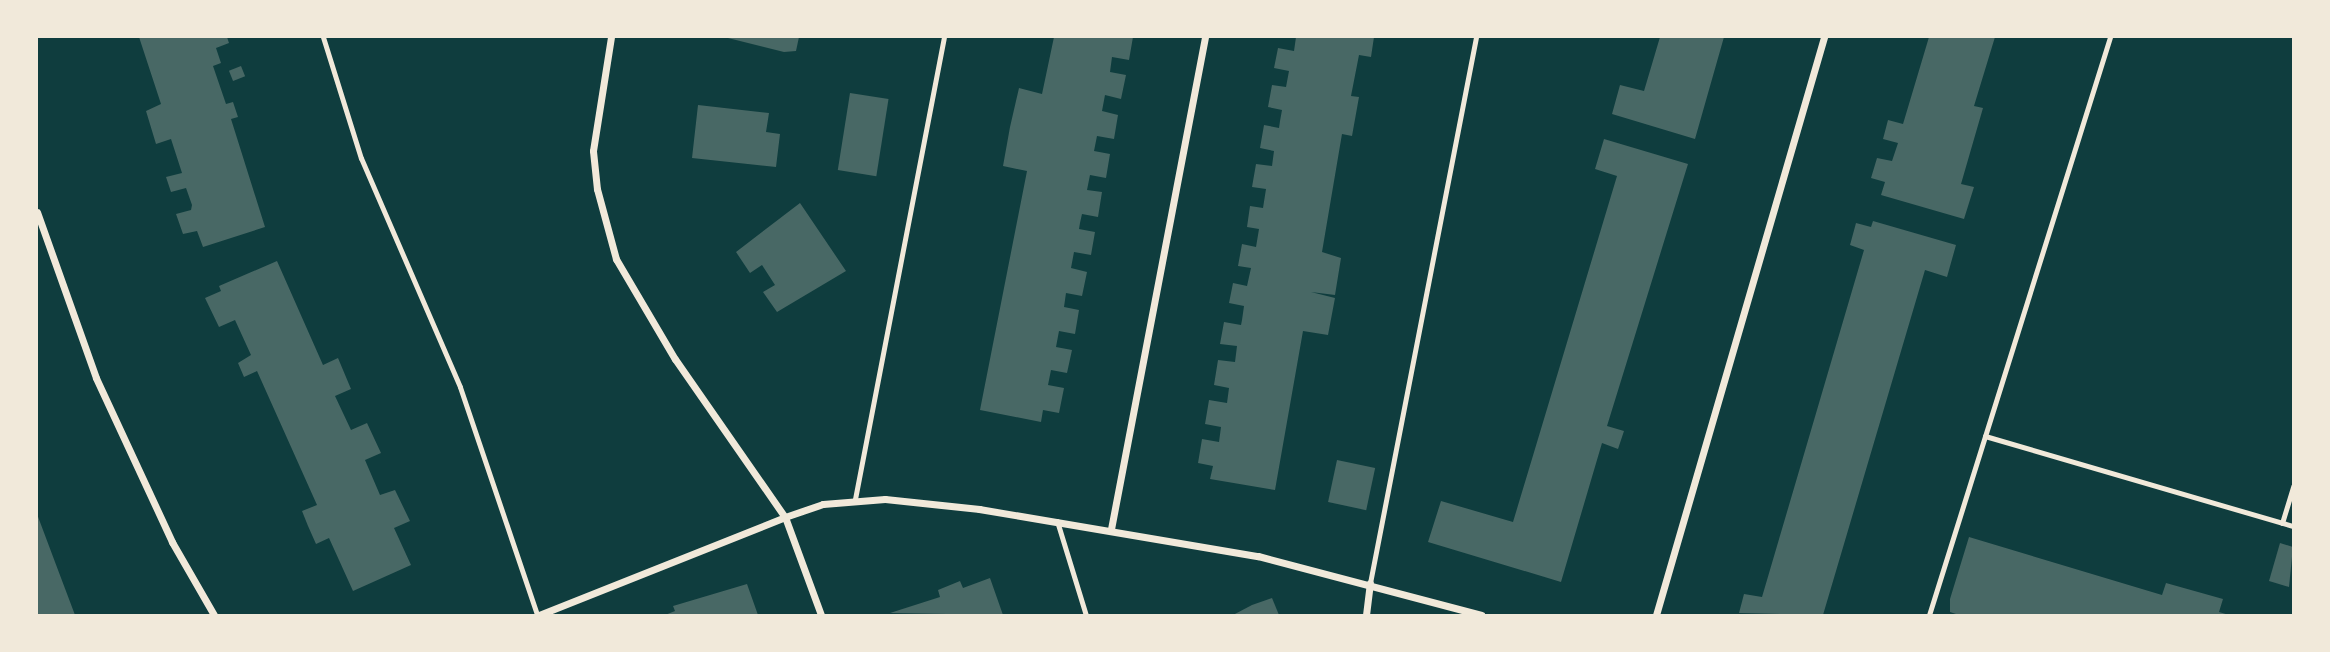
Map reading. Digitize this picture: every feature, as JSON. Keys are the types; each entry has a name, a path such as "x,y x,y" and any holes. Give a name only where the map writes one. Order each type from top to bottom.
{"street":[{"path":"611,37 593,150 597,189 616,259 675,359 785,517 821,615"},
{"path":"1111,529 1205,37"},
{"path":"1656,615 1824,37"},
{"path":"37,212 96,377 172,542 214,615"},
{"path":"538,615 785,517 855,499 938,504 1111,529 1258,556 1370,583 1481,615"},
{"path":"1366,615 1370,583"}],"lane":[{"path":"323,37 361,158 460,387 538,615"},
{"path":"855,499 944,37"},
{"path":"1370,583 1476,37"},
{"path":"1929,615 2110,37"},
{"path":"1985,436 2293,526"},
{"path":"2282,523 2293,486"},
{"path":"1057,521 1086,615"}],"building":[{"path":"139,37 227,37 229,43 216,48 221,63 213,66 226,104 233,102 238,117 231,119 265,227 203,247 197,231 183,234 176,214 191,210 192,205 186,188 171,192 166,177 182,173 171,139 156,144 146,111 161,104"},
{"path":"724,37 799,37 796,51 784,52"},
{"path":"1054,37 1133,37 1129,60 1112,57 1110,72 1126,75 1121,99 1105,95 1102,111 1118,115 1114,139 1097,136 1094,151 1110,154 1106,178 1090,175 1087,190 1102,192 1098,217 1082,214 1080,223 1079,229 1095,232 1091,255 1074,252 1071,268 1087,272 1082,296 1066,293 1064,307 1079,310 1075,334 1059,331 1056,347 1072,350 1067,373 1051,370 1048,385 1064,388 1059,413 1043,410 1041,422 980,410 1027,171 1003,166 1010,127 1019,88 1042,94"},
{"path":"1296,37 1374,37 1371,57 1359,55 1351,96 1359,97 1352,136 1342,134 1322,252 1341,258 1335,295 1311,292 1335,298 1328,335 1303,331 1275,490 1210,479 1213,466 1198,463 1202,439 1219,442 1221,427 1205,424 1209,400 1227,403 1229,388 1214,385 1218,360 1235,362 1237,346 1220,344 1224,322 1241,325 1244,306 1229,303 1233,283 1247,286 1251,268 1238,266 1242,244 1256,247 1259,229 1247,227 1250,206 1263,208 1266,189 1252,187 1256,164 1272,166 1274,151 1260,148 1264,125 1279,128 1282,110 1268,107 1272,85 1286,87 1289,71 1274,68 1278,48 1294,51"},
{"path":"1660,37 1724,37 1695,139 1612,114 1620,85 1644,91"},
{"path":"1929,37 1995,37 1974,106 1983,108 1961,184 1974,187 1964,219 1881,195 1885,182 1871,178 1877,158 1892,161 1898,143 1883,139 1888,120 1903,124"},
{"path":"241,66 245,76 233,81 229,71"},
{"path":"850,93 889,99 876,176 838,170"},
{"path":"698,105 769,113 766,132 780,134 776,167 692,158"},
{"path":"1604,139 1688,164 1607,426 1624,431 1618,449 1602,443 1561,582 1428,542 1441,501 1513,522 1617,176 1595,169"},
{"path":"800,203 846,271 777,312 763,292 775,285 762,265 750,273 736,252"},
{"path":"1873,221 1956,245 1947,277 1925,270 1823,615 1739,613 1744,594 1762,597 1864,250 1850,245 1856,223 1871,227"},
{"path":"277,261 323,365 338,358 351,389 335,396 351,430 367,423 381,453 365,460 380,495 395,490 410,521 394,528 411,565 353,591 329,538 316,544 308,526 302,511 317,505 257,371 244,377 238,363 251,355 235,320 219,327 205,298 221,291 219,286"},
{"path":"1337,460 1375,468 1366,510 1328,502"},
{"path":"37,514 55,562 75,615 37,615"},
{"path":"1969,537 2162,595 2166,583 2223,599 2219,612 2229,615 1959,615 1950,612 1950,599"},
{"path":"2280,543 2293,547 2289,587 2269,581"},
{"path":"990,578 1003,615 890,613 940,597 938,590 960,581 963,588"},
{"path":"747,584 758,615 665,615 675,611 673,606"},
{"path":"1272,598 1279,615 1233,615 1252,605"}]}
